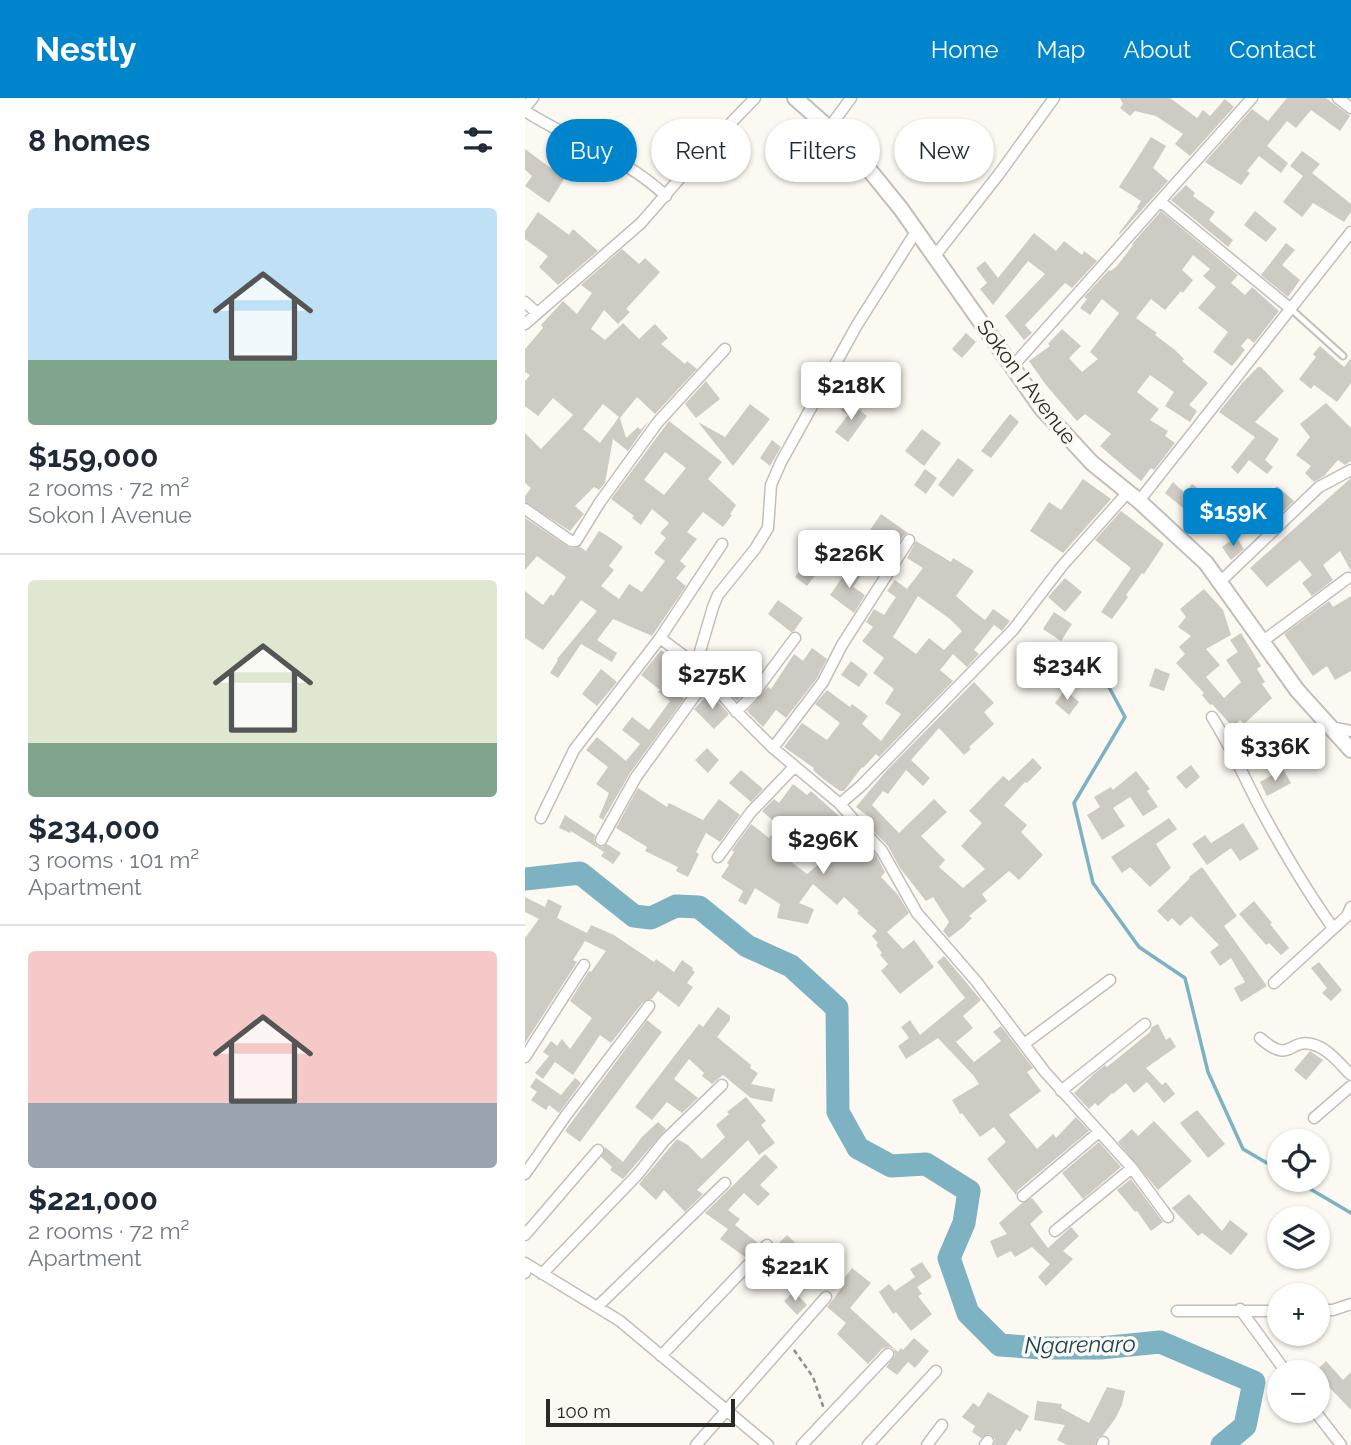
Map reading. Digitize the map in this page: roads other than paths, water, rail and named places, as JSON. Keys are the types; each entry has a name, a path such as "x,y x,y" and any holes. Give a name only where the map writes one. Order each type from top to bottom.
{"street":[{"path":"533,98 525,109 552,129 619,160 647,178 666,196"},
{"path":"525,324 617,246 755,98"},
{"name":"Sokon I Avenue","path":"795,98 819,119"},
{"path":"836,119 851,98"},
{"path":"934,257 1054,98"},
{"path":"1013,366 1252,98"},
{"path":"1338,98 1351,108"},
{"name":"Sokon I Avenue","path":"879,182 918,230 934,257 1063,434 1092,463 1206,563 1297,690 1351,750"},
{"path":"1161,202 1291,309"},
{"path":"696,665 719,594 755,550 768,528 771,485 781,462 857,325 918,230"},
{"path":"840,804 872,775 1013,630 1084,539 1133,497 1351,234"},
{"path":"525,302 537,313"},
{"path":"525,509 563,536 576,541 600,502 658,422 725,349"},
{"path":"1220,582 1319,487 1351,470"},
{"path":"773,748 823,682 842,645 909,540"},
{"path":"541,818 574,750 660,638 722,544"},
{"path":"1263,640 1348,578"},
{"path":"660,638 696,665 736,712 773,748 840,804 882,851 917,913 976,981 1061,1091 1132,1168 1168,1217"},
{"path":"736,712 752,696 795,638"},
{"path":"601,841 636,777 707,679"},
{"path":"1212,717 1311,897 1333,928"},
{"path":"1327,726 1351,731"},
{"path":"718,857 751,812 794,766"},
{"path":"1274,983 1347,916 1351,907"},
{"path":"525,1057 584,965"},
{"path":"1024,1044 1110,980"},
{"path":"525,1174 649,1006"},
{"path":"1061,1091 1145,1024"},
{"path":"1261,1038 1273,1049 1280,1051 1307,1043 1319,1046 1351,1075"},
{"path":"543,1275 638,1174 664,1141 722,1085"},
{"path":"1314,1118 1351,1086"},
{"path":"1023,1196 1099,1132"},
{"path":"525,1235 598,1150"},
{"path":"1055,1231 1132,1168"},
{"path":"597,1307 725,1183"},
{"path":"661,1356 767,1245"},
{"path":"525,1264 620,1321 761,1443"},
{"path":"696,1445 826,1297"},
{"path":"1330,1310 1351,1304"},
{"path":"1240,1309 1277,1360"},
{"path":"1177,1311 1267,1310"},
{"path":"802,1445 888,1354"},
{"path":"868,1445 936,1371"},
{"path":"1324,1423 1341,1445"},
{"path":"927,1445 942,1425"}],"lane":[{"path":"1291,309 1343,356"}],"waterway":[{"path":"1103,676 1125,717 1074,803 1093,883 1139,947 1185,978 1208,1072 1243,1149 1267,1163"},
{"name":"Ngarenaro","path":"525,879 580,873 634,916 651,918 676,906 699,907 747,946 791,966 837,1008 838,1112 858,1148 891,1166 926,1164 969,1191 964,1223 949,1258 968,1313 1000,1345 1100,1348 1160,1342 1254,1382 1245,1426 1222,1445"},
{"path":"1315,1192 1351,1213"}]}
